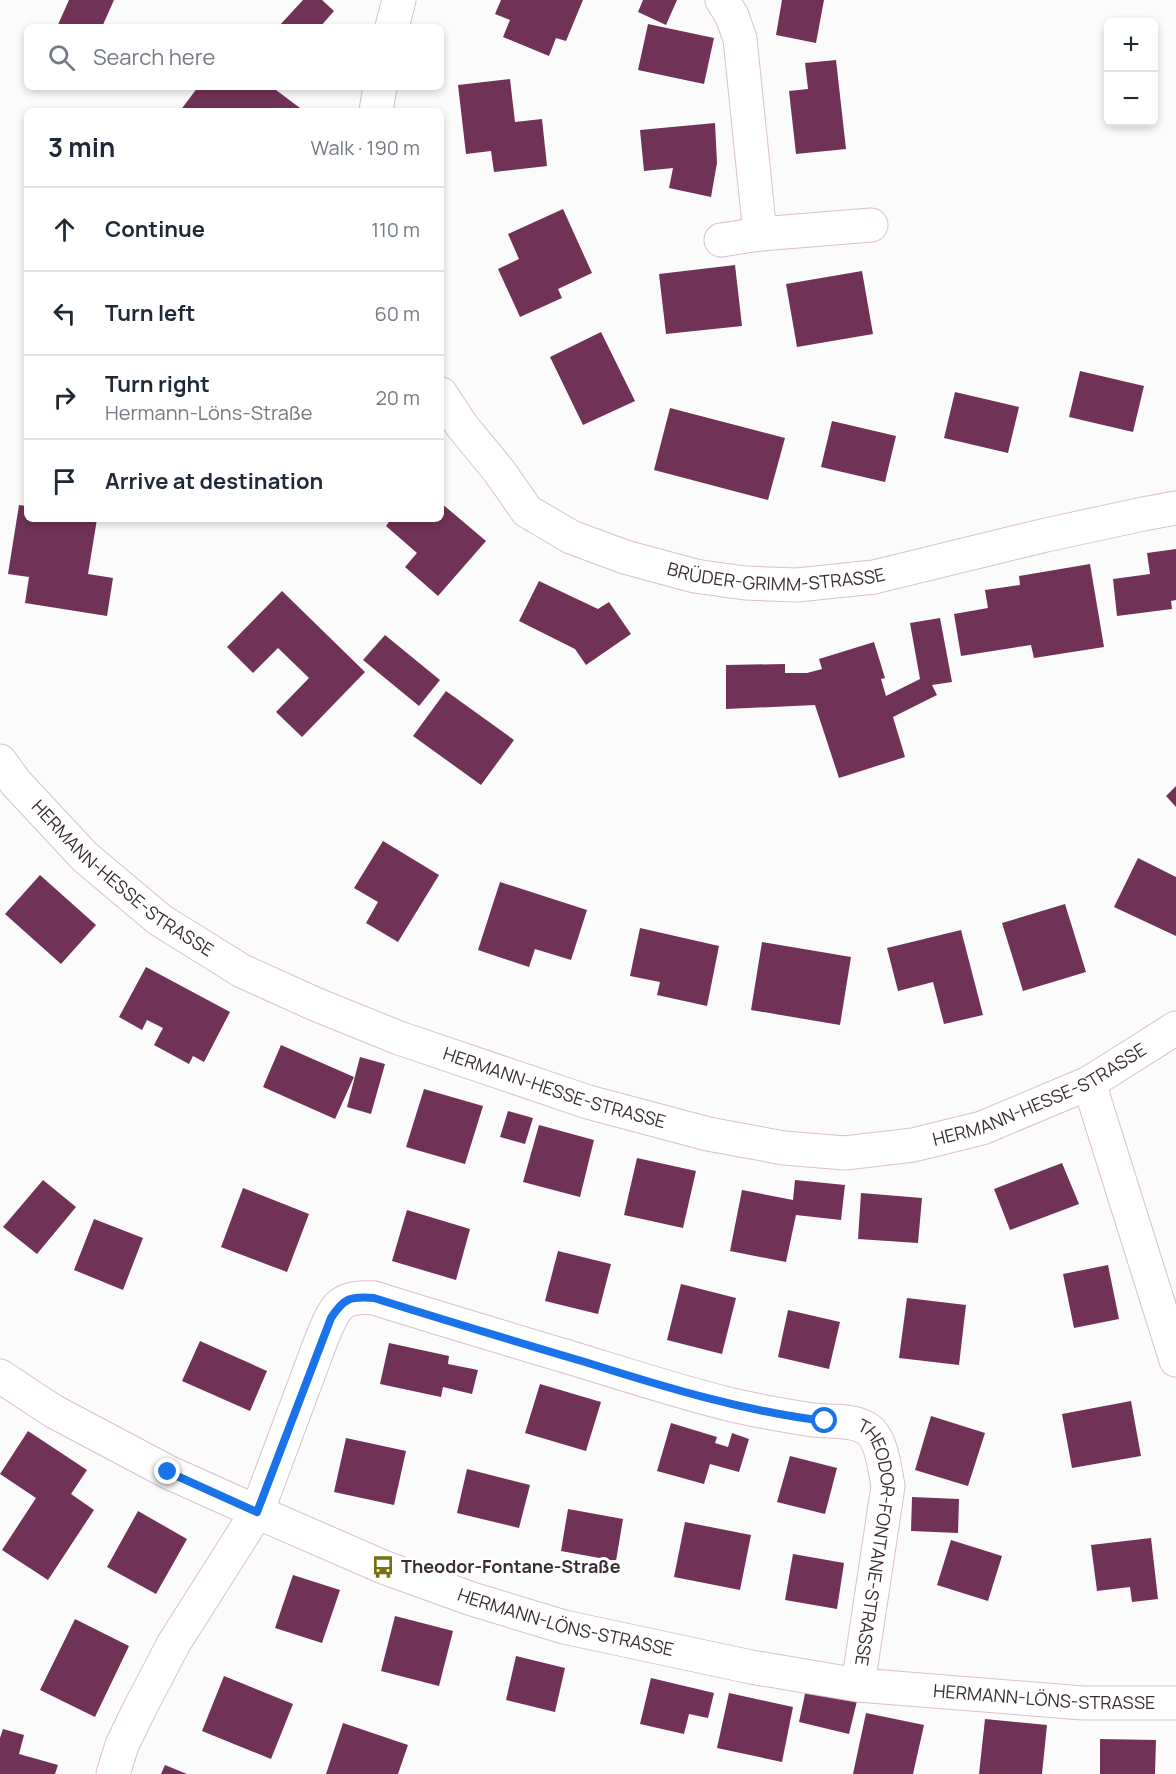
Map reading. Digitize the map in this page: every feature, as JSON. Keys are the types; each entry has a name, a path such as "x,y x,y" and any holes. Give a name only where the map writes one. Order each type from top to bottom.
{"street":[{"path":"393,24 399,0"},
{"path":"722,0 732,16 740,39 760,234"},
{"path":"376,108 380,90"},
{"path":"721,240 760,234 871,225"},
{"name":"BRÜDER-GRIMM-STRASSE","path":"444,399 462,426 500,471 527,511 571,537 625,557 695,576 745,583 797,585 874,577 1046,535 1176,508"},
{"name":"HERMANN-HESSE-STRASSE","path":"0,761 16,783 85,857 160,920 242,970 315,1004 399,1038 588,1102 708,1134 784,1148 845,1153 913,1145 982,1128 1089,1083 1176,1028"},
{"path":"1089,1083 1176,1360"},
{"name":"THEODOR-FONTANE-STRASSE","path":"113,1774 122,1745 174,1642 257,1512 322,1338 339,1305 351,1298 374,1298 631,1377 732,1405 794,1417 846,1422 869,1429 875,1437 882,1456 888,1486 858,1685"},
{"name":"HERMANN-LÖNS-STRASSE","path":"0,1376 53,1411 147,1461 257,1512 383,1567 472,1599 564,1627 751,1667 858,1685 1083,1703 1176,1703"}],"building":[{"path":"69,0 114,0 103,24 58,24"},
{"path":"303,0 322,0 334,11 323,24 281,24"},
{"path":"501,0 583,0 566,41 556,38 549,56 503,37 510,20 495,14"},
{"path":"643,0 677,0 666,25 638,12"},
{"path":"782,0 824,0 816,43 776,35"},
{"path":"648,24 714,38 704,84 638,70"},
{"path":"836,60 846,149 796,154 789,91 808,89 805,63"},
{"path":"510,79 515,122 542,119 547,166 494,172 491,151 466,154 458,85"},
{"path":"196,90 276,90 300,108 182,108"},
{"path":"715,123 717,163 711,197 669,188 673,168 644,171 640,130"},
{"path":"563,209 592,273 558,289 562,298 520,317 498,269 519,259 508,234"},
{"path":"735,265 742,326 666,334 659,274"},
{"path":"862,271 873,334 797,347 786,284"},
{"path":"601,332 635,401 583,425 550,357"},
{"path":"1080,371 1144,386 1133,432 1069,417"},
{"path":"955,392 1019,407 1008,453 944,438"},
{"path":"670,408 785,438 768,500 654,470"},
{"path":"832,421 896,436 885,482 821,467"},
{"path":"19,505 24,506 24,522 97,522 88,574 113,578 107,616 25,603 29,577 8,574"},
{"path":"444,506 486,541 438,596 405,567 417,553 386,526 389,522 444,522"},
{"path":"1176,549 1176,600 1171,601 1172,609 1117,616 1113,579 1150,574 1147,553"},
{"path":"1090,564 1104,647 1034,658 1031,645 961,656 954,614 988,608 985,590 1020,585 1019,576"},
{"path":"539,581 598,609 609,602 631,634 586,665 575,649 519,621"},
{"path":"282,591 365,672 302,737 276,712 309,678 278,648 253,673 227,647"},
{"path":"940,618 952,682 932,685 937,695 893,717 905,757 839,778 815,705 726,709 726,665 785,664 785,673 807,673 822,669 819,659 874,642 885,678 881,679 886,696 920,679 910,623"},
{"path":"385,635 440,680 419,706 363,660"},
{"path":"446,691 514,740 481,785 413,736"},
{"path":"1176,786 1176,807 1166,796"},
{"path":"383,841 439,875 398,942 366,923 378,902 354,888"},
{"path":"1138,858 1176,877 1176,936 1114,907"},
{"path":"40,875 96,925 61,964 5,914"},
{"path":"500,882 587,910 571,960 535,949 529,967 478,950"},
{"path":"1065,904 1086,972 1023,991 1002,923"},
{"path":"640,928 719,946 707,1006 657,995 660,982 630,976"},
{"path":"961,930 983,1015 944,1024 933,982 898,991 887,948"},
{"path":"762,942 851,957 840,1025 751,1010"},
{"path":"146,967 230,1012 204,1062 193,1056 189,1064 154,1045 163,1028 147,1020 142,1030 119,1017"},
{"path":"281,1045 354,1077 335,1119 263,1087"},
{"path":"360,1057 385,1064 371,1114 347,1107"},
{"path":"424,1089 483,1106 465,1164 406,1147"},
{"path":"508,1111 533,1118 525,1144 500,1137"},
{"path":"539,1125 594,1140 580,1197 523,1182"},
{"path":"637,1158 696,1171 683,1228 624,1215"},
{"path":"1062,1163 1079,1204 1010,1230 994,1189"},
{"path":"43,1180 76,1207 37,1254 3,1227"},
{"path":"795,1180 845,1185 841,1220 796,1215 786,1262 730,1251 742,1190 793,1200"},
{"path":"243,1188 309,1214 287,1272 221,1247"},
{"path":"861,1193 922,1198 918,1243 858,1239"},
{"path":"407,1210 470,1229 456,1280 392,1261"},
{"path":"94,1219 143,1238 123,1290 74,1270"},
{"path":"558,1251 611,1264 598,1314 545,1301"},
{"path":"1108,1265 1119,1319 1074,1328 1063,1274"},
{"path":"681,1284 736,1298 722,1354 667,1340"},
{"path":"907,1298 966,1305 959,1365 899,1358"},
{"path":"788,1310 840,1322 829,1369 778,1357"},
{"path":"200,1341 267,1371 250,1411 182,1381"},
{"path":"389,1343 449,1356 448,1364 478,1370 472,1394 443,1387 441,1397 380,1384"},
{"path":"540,1384 601,1402 586,1451 525,1433"},
{"path":"1131,1401 1141,1456 1072,1468 1062,1414"},
{"path":"931,1416 985,1433 968,1486 915,1470"},
{"path":"671,1423 717,1437 715,1443 728,1447 732,1433 749,1439 739,1472 710,1464 704,1484 657,1471"},
{"path":"28,1431 87,1470 71,1494 94,1510 48,1580 2,1550 36,1498 0,1474"},
{"path":"346,1438 406,1451 394,1505 334,1492"},
{"path":"790,1456 837,1468 825,1514 777,1502"},
{"path":"467,1469 530,1485 519,1528 457,1513"},
{"path":"912,1497 959,1499 958,1533 911,1531"},
{"path":"568,1509 623,1519 616,1561 561,1551"},
{"path":"138,1511 187,1539 156,1594 107,1567"},
{"path":"685,1522 751,1535 740,1590 674,1577"},
{"path":"1151,1538 1158,1599 1132,1602 1130,1587 1097,1591 1091,1545"},
{"path":"951,1540 1002,1556 988,1601 937,1585"},
{"path":"793,1554 844,1563 837,1609 785,1600"},
{"path":"293,1575 340,1590 322,1643 275,1628"},
{"path":"395,1616 453,1631 439,1686 381,1671"},
{"path":"75,1619 129,1646 95,1717 40,1690"},
{"path":"516,1656 565,1668 555,1712 506,1700"},
{"path":"224,1676 293,1704 271,1759 202,1731"},
{"path":"651,1678 714,1693 708,1718 689,1714 684,1734 640,1724"},
{"path":"806,1689 857,1701 849,1734 799,1722"},
{"path":"729,1693 793,1707 782,1762 717,1748"},
{"path":"866,1713 924,1725 913,1774 853,1774"},
{"path":"985,1719 1047,1725 1042,1774 979,1774"},
{"path":"343,1723 408,1745 398,1774 326,1774"},
{"path":"3,1729 24,1735 19,1754 58,1765 55,1774 0,1774 0,1738"},
{"path":"1100,1739 1156,1740 1155,1774 1100,1774"},
{"path":"165,1765 187,1774 161,1774"}],"place":[{"name":"Theodor-Fontane-Straße","path":"383,1567"}],"route":[{"path":"168,1472 257,1512 331,1318 343,1301 360,1297 374,1298 631,1377 732,1405 825,1421"}]}
